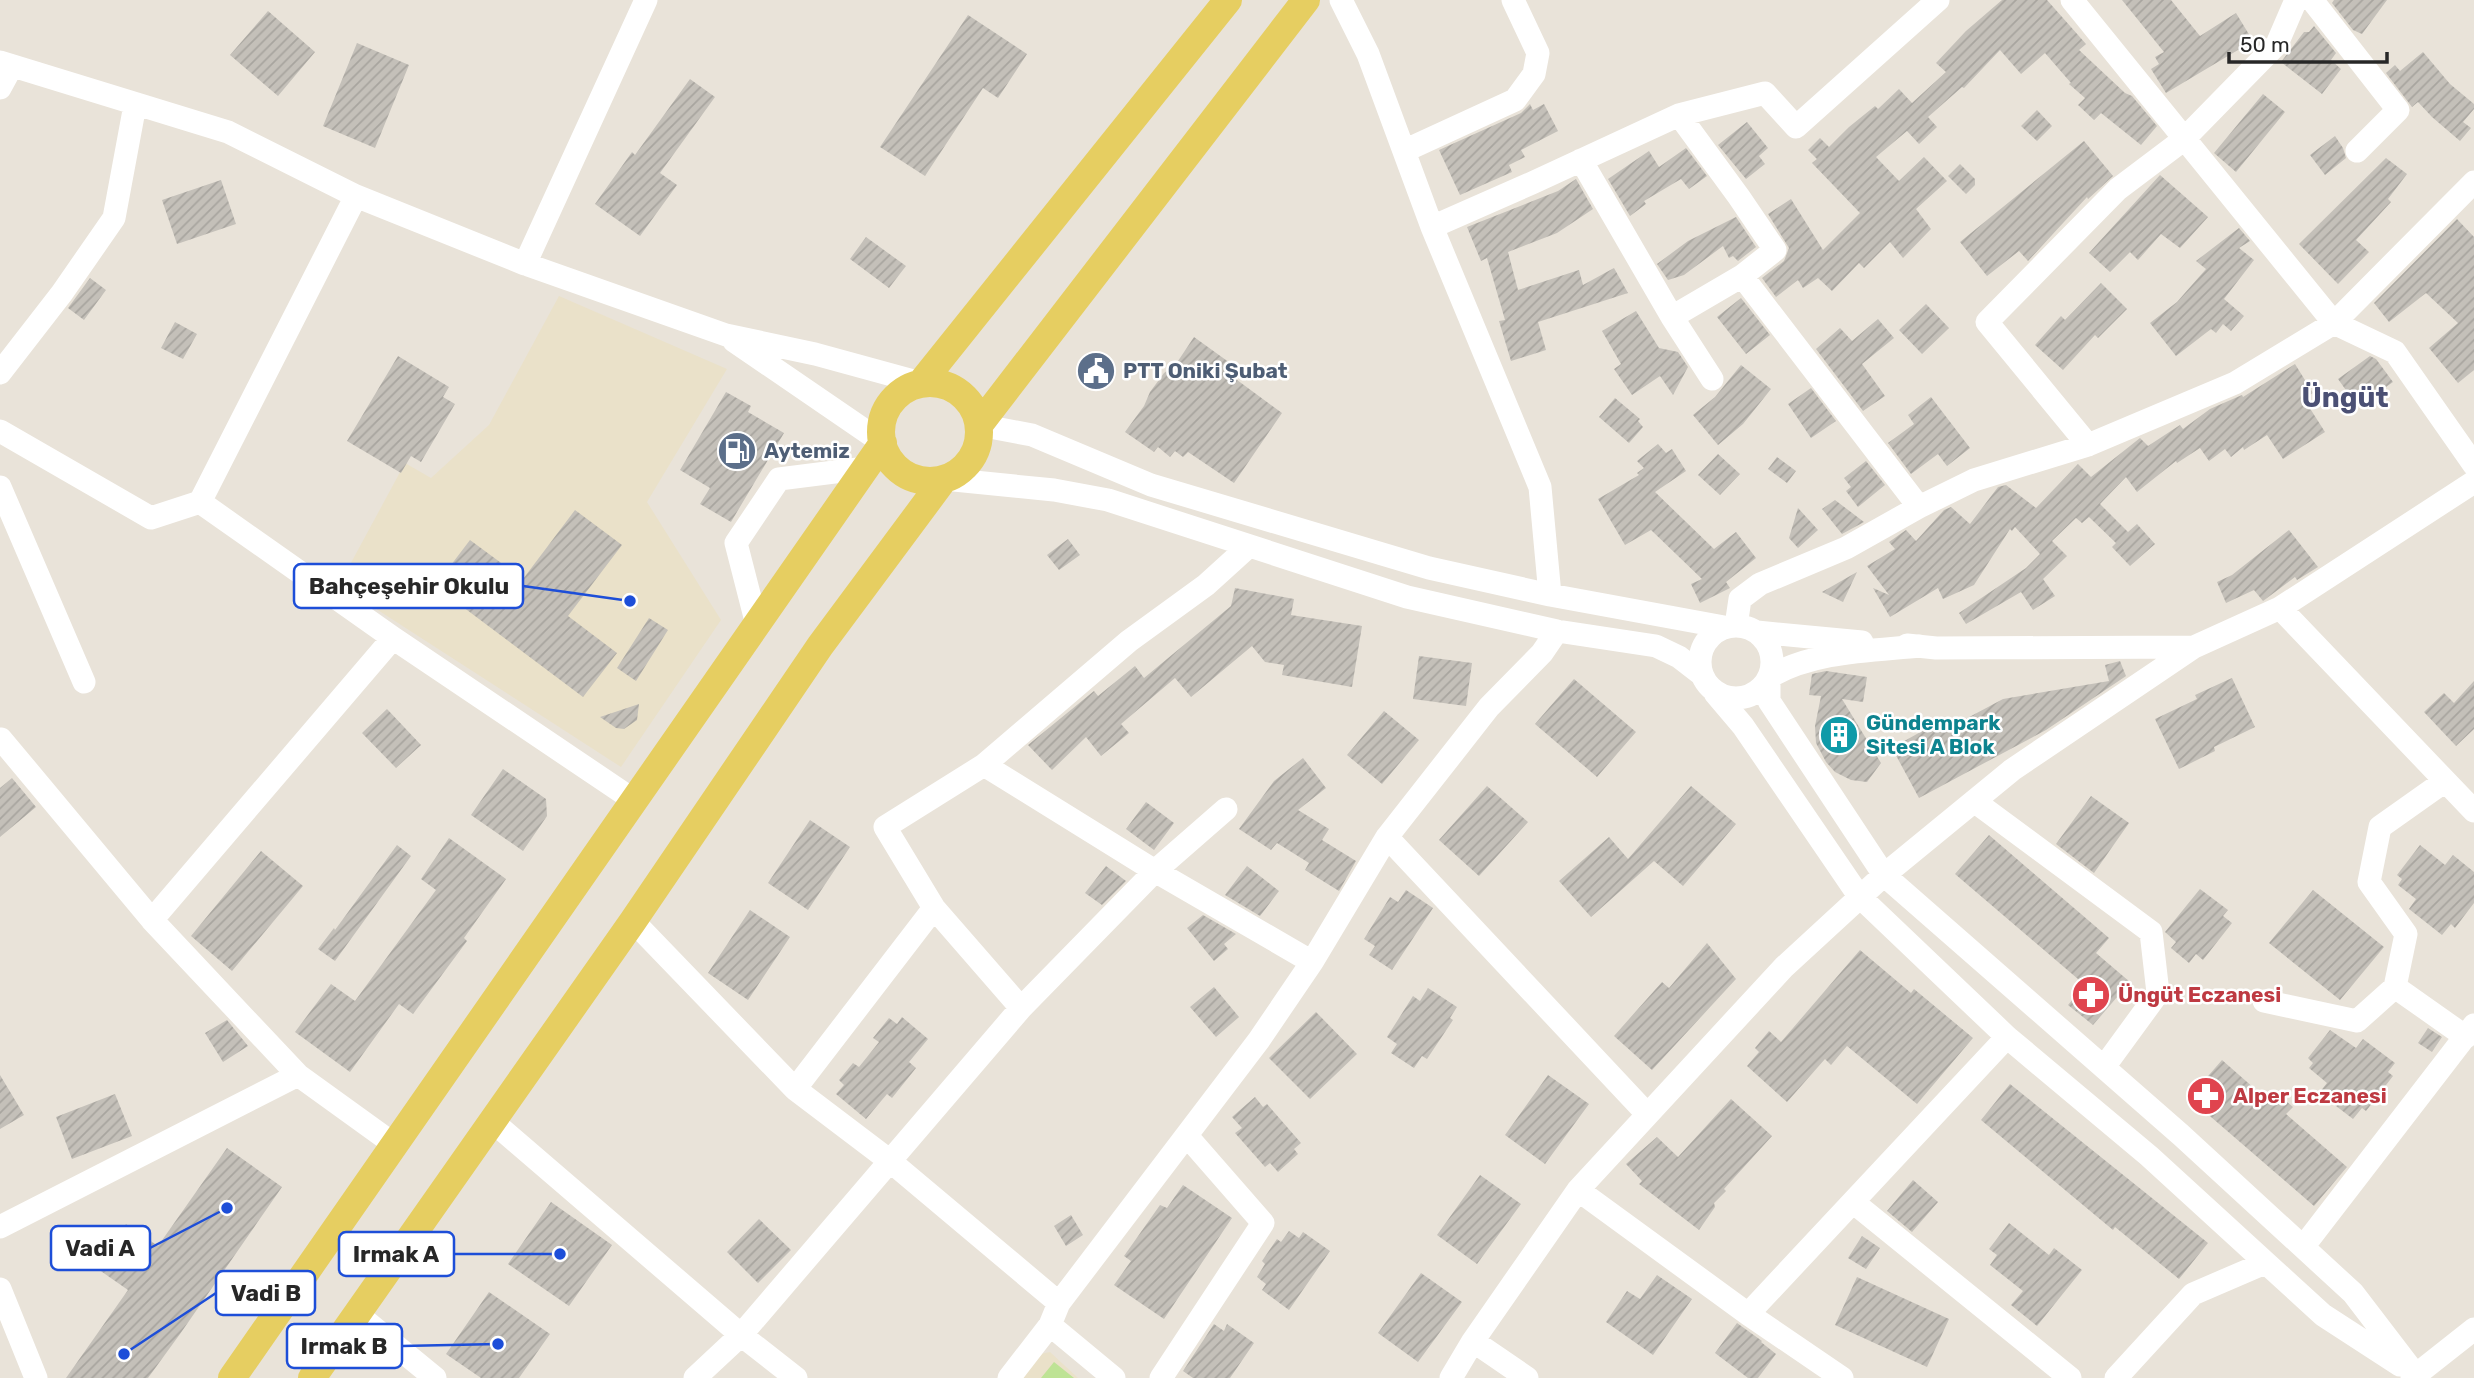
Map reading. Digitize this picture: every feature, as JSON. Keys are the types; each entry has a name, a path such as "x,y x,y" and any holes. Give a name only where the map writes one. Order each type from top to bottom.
{"main road":[{"path":"921,383 1228,0"},
{"path":"979,425 1306,0"},
{"path":"312,1378 633,921 820,646 944,479 963,468 973,456 979,442 979,425 975,411 966,398 954,388 938,383 921,383 905,390 892,401 884,416 881,433 884,449 893,464 905,474 919,480 944,479"},
{"path":"232,1378 883,443"}],"street":[{"path":"525,264 646,0"},
{"path":"1340,0 1368,54 1432,226 1540,488 1550,596"},
{"path":"1404,151 1515,100 1534,74 1538,53 1513,0"},
{"path":"1432,226 1679,116 1765,93 1796,127 1938,0"},
{"path":"2072,0 2334,323 2395,352 2474,465"},
{"path":"2088,445 1987,322 2118,189 2183,140 2277,44 2297,0"},
{"path":"2312,0 2398,110 2357,151"},
{"path":"0,88 6,64 228,132 356,196 525,264 726,335 815,354 921,383"},
{"path":"0,373 62,293 114,218 135,105"},
{"path":"1672,317 1742,276 1774,250 1739,197 1679,116"},
{"path":"1581,160 1672,317 1712,379"},
{"path":"1739,629 1740,599 1760,584 1846,548 1974,480 2088,445 2235,383 2334,323 2474,182"},
{"path":"0,431 151,518 200,502 356,196"},
{"path":"1742,276 1919,507"},
{"path":"726,335 883,443"},
{"path":"979,425 1032,435 1164,489 1429,568 1550,596 1739,629 1920,646 2194,647"},
{"path":"757,625 736,543 779,479 866,468"},
{"path":"944,479 1054,490 1108,500 1407,597 1557,631 1656,646 1679,657 1701,674"},
{"path":"1451,1378 1473,1341 1578,1190 1784,967 1859,896 2012,770 2194,647 2280,608 2474,482"},
{"path":"0,487 84,682"},
{"path":"200,502 393,638 635,801"},
{"path":"1021,1007 934,908 885,827 984,765 1129,641 1206,585 1249,546"},
{"path":"2280,608 2474,811"},
{"path":"1739,629 1765,641 1771,652 1772,665 1769,701 1884,875 2181,1135 2353,1293 2415,1377 2323,1315 2149,1156 2007,1037 1859,896 1742,726 1706,684 1699,662 1706,641 1739,629"},
{"path":"1009,1378 1049,1325 1059,1303 1259,1040 1312,962 1387,837 1489,707 1542,653 1557,631"},
{"path":"152,920 393,638"},
{"path":"1715,693 1739,699 1752,695 1762,688 1769,677 1789,665 1839,654 1920,646"},
{"path":"1,739 152,920 298,1075 395,1145"},
{"path":"984,765 1155,871 1312,962"},
{"path":"2264,1001 2357,1021 2395,987 2406,934 2369,881 2380,827 2445,781"},
{"path":"1974,801 2151,932 2158,993 2104,1067"},
{"path":"695,1378 741,1335 1021,1007 1155,871 1226,809"},
{"path":"1387,837 1647,1114"},
{"path":"795,1089 934,908"},
{"path":"633,921 795,1089 890,1161 1059,1303"},
{"path":"2303,1247 2472,1029 2395,987"},
{"path":"1748,1314 2007,1037"},
{"path":"0,1227 298,1075"},
{"path":"492,1121 741,1335 796,1378"},
{"path":"1161,1378 1263,1223 1187,1136"},
{"path":"1578,1190 1748,1314 1842,1378"},
{"path":"1853,1202 2070,1378"},
{"path":"2116,1378 2193,1294 2265,1263"},
{"path":"0,1289 7,1325 36,1378"},
{"path":"357,1314 435,1378"},
{"path":"1049,1325 1114,1378"},
{"path":"2415,1377 2474,1329"},
{"path":"1473,1341 1527,1378"}],"shaded area":[{"path":"559,296 727,369 647,502 721,620 621,767 339,585 405,463 431,478 489,425"},
{"path":"1050,1352 1078,1378 1019,1378 1035,1355"}],"green space":[{"path":"1054,1362 1074,1378 1041,1378"}],"building":[{"path":"2002,0 2047,0 2086,44 2079,50 2125,93 2132,96 2157,126 2141,145 2101,113 2094,120 2078,105 2085,98 2069,84 2071,83 2045,53 2021,74 2000,50 1964,88 1928,117 1937,127 1919,144 1907,131 1876,157 1899,181 1924,157 1947,181 1916,209 1931,229 1903,258 1890,242 1864,268 1859,263 1832,291 1818,278 1803,288 1798,280 1776,297 1762,278 1784,261 1789,248 1768,214 1791,199 1823,250 1860,213 1812,163 1817,159 1808,150 1820,138 1829,147 1849,127 1875,106 1878,109 1899,89 1912,103 1946,72 1936,63 1966,31"},
{"path":"2122,0 2171,0 2200,36 2236,13 2253,41 2166,93 2151,69 2159,64 2155,57 2164,52"},
{"path":"2334,0 2387,0 2362,34 2353,30 2332,3"},
{"path":"268,11 315,52 278,96 230,55"},
{"path":"968,15 1027,54 998,98 983,88 925,176 880,147"},
{"path":"2314,26 2336,53 2331,60 2341,69 2322,94 2281,62 2304,32 2309,32"},
{"path":"357,43 409,65 375,148 323,126"},
{"path":"2423,52 2450,84 2474,104 2474,109 2463,122 2471,128 2460,141 2418,102 2412,107 2386,73 2395,65 2400,71"},
{"path":"690,79 715,97 660,173 677,185 640,236 595,204 632,152 635,155"},
{"path":"2263,94 2285,112 2236,172 2214,153"},
{"path":"1530,104 1533,110 1544,104 1558,131 1521,150 1525,157 1509,165 1512,172 1460,195 1439,150 1521,113"},
{"path":"2037,110 2052,126 2037,141 2021,126"},
{"path":"1747,122 1768,148 1759,156 1765,164 1746,179 1718,145"},
{"path":"2335,136 2346,158 2325,175 2310,155"},
{"path":"2084,141 2113,176 2088,199 2087,197 2028,261 2019,251 1987,276 1960,242"},
{"path":"1686,148 1707,176 1689,189 1681,179 1644,201 1646,204 1630,216 1608,179 1649,151 1659,167"},
{"path":"2386,158 2407,174 2388,199 2391,202 2356,240 2369,252 2338,284 2299,244"},
{"path":"1960,164 1975,179 1975,185 1966,194 1948,176"},
{"path":"2160,175 2208,217 2180,248 2161,234 2138,260 2130,252 2110,272 2089,253"},
{"path":"1576,179 1593,209 1557,233 1508,252 1518,290 1579,270 1583,285 1614,268 1628,293 1538,322 1546,350 1511,361 1499,321 1505,320 1487,258 1481,261 1467,227 1558,191"},
{"path":"221,180 236,224 177,244 162,200"},
{"path":"1736,217 1756,247 1738,261 1733,256 1729,258 1723,246 1684,275 1668,280 1657,264 1688,241"},
{"path":"2457,219 2474,237 2474,370 2458,383 2429,348 2458,323 2426,293 2389,322 2374,303"},
{"path":"2239,228 2250,241 2239,248 2254,260 2224,299 2244,316 2231,331 2223,324 2216,333 2211,329 2176,356 2150,323 2177,302 2206,269 2196,261"},
{"path":"866,237 906,266 889,288 850,259"},
{"path":"90,278 106,290 84,320 68,308"},
{"path":"2101,283 2127,309 2098,338 2095,335 2063,370 2035,345 2061,316 2065,320"},
{"path":"1741,298 1770,335 1746,354 1717,317"},
{"path":"1926,304 1949,328 1922,354 1899,330"},
{"path":"1636,311 1659,348 1678,352 1688,367 1673,395 1660,376 1632,395 1614,369 1621,364 1602,331"},
{"path":"1878,319 1894,338 1862,364 1885,396 1863,411 1816,349 1840,328 1852,341"},
{"path":"175,322 197,334 183,359 161,348"},
{"path":"1194,337 1237,368 1233,377 1282,413 1234,483 1188,452 1183,457 1175,451 1170,457 1158,447 1154,452 1125,432 1144,406 1150,392 1164,373 1176,364"},
{"path":"398,356 449,387 443,397 455,404 421,462 411,456 401,473 347,441"},
{"path":"2370,356 2376,359 2393,382 2358,407 2338,379"},
{"path":"2295,364 2313,393 2304,399 2325,432 2283,459 2267,435 2244,450 2243,447 2231,457 2225,449 2209,461 2200,448 2177,463 2176,461 2137,492 2126,477 2100,504 2128,532 2137,524 2155,544 2130,566 2112,547 2116,543 2089,517 2082,523 2076,518 2052,541 2067,556 2043,579 2055,596 2033,610 2021,592 1966,624 1959,613 2026,568 2040,554 2015,527 2012,531 2010,529 1974,585 1943,599 1938,588 1890,617 1873,588 1889,595 1867,566 1895,549 1889,542 1906,530 1916,541 1944,510 1951,507 1970,524 1998,487 2006,485 2036,508 2078,464 2091,477 2140,438 2148,446 2180,425 2183,429 2210,409 2242,395 2243,397"},
{"path":"1741,365 1771,389 1743,424 1718,445 1693,415 1715,397"},
{"path":"1811,388 1836,421 1811,438 1788,404"},
{"path":"726,392 751,406 748,412 784,433 731,522 700,504 710,488 680,470"},
{"path":"1931,397 1970,448 1947,466 1938,454 1911,474 1888,443 1914,424 1908,415"},
{"path":"1615,398 1640,419 1638,421 1643,427 1629,443 1599,417"},
{"path":"1658,444 1666,453 1672,449 1686,471 1655,492 1714,549 1736,532 1756,558 1726,582 1730,588 1700,603 1691,584 1702,579 1651,530 1625,545 1598,499 1639,475 1637,473 1644,468 1637,461"},
{"path":"1718,454 1740,474 1720,495 1698,475"},
{"path":"1777,457 1796,471 1787,483 1768,469"},
{"path":"1866,461 1885,485 1858,507 1846,491 1851,487 1844,478"},
{"path":"1835,500 1864,522 1842,534 1822,509"},
{"path":"1798,508 1818,530 1798,548 1789,538"},
{"path":"575,510 622,545 568,616 617,653 583,697 435,586 470,540 523,579"},
{"path":"2289,530 2318,567 2297,580 2295,577 2263,601 2254,590 2226,603 2217,582 2232,575"},
{"path":"1068,539 1080,555 1059,570 1047,555"},
{"path":"1857,572 1843,602 1822,592"},
{"path":"1235,588 1294,599 1291,615 1362,626 1352,687 1282,675 1284,665 1265,662 1252,646 1191,697 1175,678 1121,724 1129,733 1101,756 1086,737 1052,770 1028,745 1094,691 1098,696 1135,666 1144,678 1231,606"},
{"path":"649,618 668,630 636,681 617,668"},
{"path":"1419,656 1472,663 1466,706 1413,699"},
{"path":"2120,661 2126,676 2046,730 1919,798 1892,748 1940,721 1945,730 2003,699 2109,681 2105,665"},
{"name":"Gündempark Sitesi A Blok","path":"1826,671 1867,677 1863,702 1842,699 1881,763 1867,782 1851,780 1835,772 1816,743 1815,726 1821,696 1809,695 1812,674"},
{"path":"2232,678 2255,727 2214,747 2215,751 2179,769 2155,719 2197,699 2195,695"},
{"path":"1574,679 1636,732 1597,777 1535,724"},
{"path":"2474,681 2474,729 2456,746 2424,712 2444,693 2454,703"},
{"path":"639,704 637,720 624,729 616,728 600,717"},
{"path":"387,709 421,745 396,768 362,733"},
{"path":"1384,711 1419,740 1382,784 1347,755"},
{"path":"1303,758 1326,788 1298,810 1329,829 1322,840 1356,861 1339,891 1305,870 1309,863 1277,843 1271,850 1239,829 1274,781"},
{"path":"503,769 546,799 547,816 523,851 471,815"},
{"path":"12,778 36,807 0,837 0,788"},
{"path":"1487,786 1528,822 1479,876 1439,840"},
{"path":"1691,786 1736,824 1683,886 1654,861 1591,917 1559,881 1609,837 1628,859"},
{"path":"2091,796 2129,823 2094,873 2056,844"},
{"path":"1146,802 1174,823 1154,850 1126,829"},
{"path":"810,820 850,847 808,910 768,883"},
{"path":"1989,835 2109,938 2096,953 2130,982 2093,1025 2068,1005 2085,985 1955,874"},
{"path":"449,838 506,879 464,938 467,941 413,1014 399,1004 350,1072 295,1032 331,984 355,1001 436,890 421,879"},
{"path":"397,845 411,856 335,961 318,949"},
{"path":"2420,845 2445,865 2453,855 2474,872 2474,903 2455,928 2451,924 2442,935 2409,909 2416,899 2398,885 2402,879 2397,875"},
{"path":"261,851 303,886 232,971 191,936"},
{"path":"1106,866 1126,881 1102,905 1085,893"},
{"path":"1247,866 1279,891 1260,916 1225,895"},
{"path":"2200,889 2228,910 2223,916 2232,923 2203,960 2196,954 2189,963 2171,948 2176,942 2165,932"},
{"path":"1406,890 1433,908 1392,970 1369,955 1375,946 1364,939 1390,897 1398,902"},
{"path":"2313,890 2384,947 2340,1000 2269,943"},
{"path":"750,910 790,937 748,1000 708,973"},
{"path":"1203,915 1236,934 1224,944 1228,949 1214,961 1187,928"},
{"path":"1707,943 1736,979 1652,1070 1614,1036 1662,982 1669,988"},
{"path":"1860,950 1911,993 1914,989 1973,1038 1917,1104 1847,1046 1831,1065 1825,1059 1787,1102 1747,1066 1759,1052 1755,1048 1769,1031 1781,1042"},
{"path":"1214,987 1239,1017 1216,1037 1190,1007"},
{"path":"1428,988 1457,1007 1450,1018 1453,1020 1427,1059 1422,1056 1414,1068 1391,1053 1397,1044 1387,1037 1413,996 1420,1001"},
{"path":"1316,1012 1357,1054 1310,1099 1269,1058"},
{"path":"902,1017 928,1039 909,1062 916,1068 892,1098 887,1094 866,1119 836,1094 844,1085 839,1080 853,1063 859,1067 879,1042 873,1038 889,1018 897,1024"},
{"path":"227,1020 248,1046 223,1062 205,1033"},
{"path":"2428,1028 2442,1037 2432,1052 2418,1043"},
{"path":"2330,1030 2356,1048 2363,1039 2395,1063 2388,1072 2393,1076 2366,1111 2362,1108 2353,1119 2319,1093 2327,1083 2309,1068 2313,1063 2308,1058"},
{"path":"2222,1060 2271,1103 2278,1094 2293,1107 2286,1114 2347,1167 2314,1206 2189,1098"},
{"path":"0,1075 24,1115 0,1129"},
{"path":"1548,1075 1589,1104 1545,1164 1505,1135"},
{"path":"2010,1084 2208,1243 2179,1279 2115,1227 2113,1230 1981,1120"},
{"path":"115,1094 132,1136 72,1159 56,1117"},
{"path":"1255,1097 1263,1107 1267,1104 1301,1143 1294,1149 1298,1154 1278,1172 1270,1163 1265,1167 1235,1133 1242,1128 1232,1117"},
{"path":"1731,1099 1772,1136 1724,1189 1726,1191 1714,1203 1715,1207 1699,1230 1639,1184 1642,1181 1626,1164 1657,1137 1678,1157"},
{"path":"227,1148 282,1187 180,1334 148,1378 66,1378 128,1290 95,1267 126,1224 158,1246"},
{"path":"1480,1175 1521,1204 1477,1264 1437,1235"},
{"path":"1913,1180 1938,1202 1912,1232 1887,1211"},
{"path":"1183,1185 1232,1218 1164,1319 1114,1285 1131,1261 1124,1256 1160,1205 1167,1208"},
{"path":"551,1202 612,1245 569,1306 508,1264"},
{"path":"1071,1215 1083,1235 1066,1246 1054,1226"},
{"path":"759,1219 791,1250 758,1283 727,1252"},
{"path":"2009,1223 2049,1255 2054,1248 2082,1270 2037,1326 2011,1305 2023,1291 1990,1265 1997,1255 1989,1249"},
{"path":"1289,1231 1299,1238 1303,1232 1330,1251 1289,1310 1262,1290 1266,1284 1257,1277 1265,1264 1262,1261 1277,1239 1281,1242"},
{"path":"1862,1236 1880,1248 1866,1269 1848,1258"},
{"path":"1421,1273 1462,1302 1418,1362 1378,1333"},
{"path":"1657,1275 1692,1299 1653,1355 1606,1322 1627,1291 1640,1299"},
{"path":"1857,1277 1949,1319 1927,1367 1835,1325"},
{"path":"489,1292 550,1334 519,1378 481,1378 446,1354"},
{"path":"1737,1323 1776,1354 1758,1378 1748,1378 1715,1353"},
{"path":"1214,1324 1224,1331 1227,1324 1254,1343 1230,1378 1193,1378 1183,1371"}],"place":[{"name":"PTT Oniki Şubat","path":"1096,371"},
{"name":"Aytemiz","path":"737,451"},
{"name":"Bahçeşehir Okulu","path":"630,601"},
{"name":"Gündempark Sitesi A Blok","path":"1839,735"},
{"name":"Üngüt Eczanesi","path":"2091,995"},
{"name":"Alper Eczanesi","path":"2206,1096"},
{"name":"Vadi A","path":"227,1208"},
{"name":"Irmak A","path":"560,1254"},
{"name":"Irmak B","path":"498,1344"},
{"name":"Vadi B","path":"124,1354"}],"district":[{"name":"Üngüt","path":"2345,397"}]}
